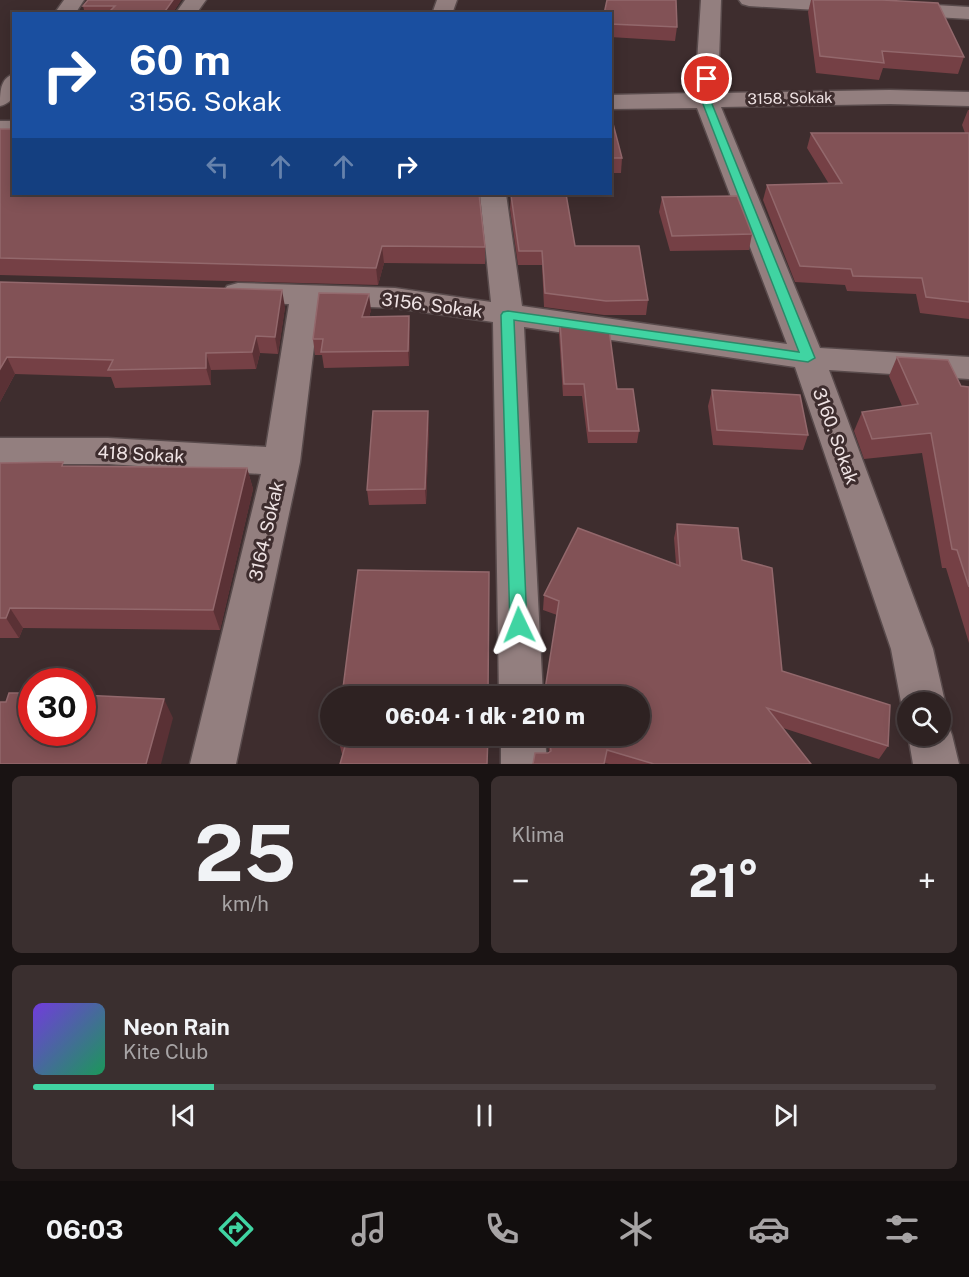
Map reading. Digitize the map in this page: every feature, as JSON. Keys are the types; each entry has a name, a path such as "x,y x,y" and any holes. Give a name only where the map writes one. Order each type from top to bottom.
{"street":[{"path":"187,12 196,0"},
{"name":"3160. Sokak","path":"711,0 706,99 808,358 912,649 921,692"},
{"path":"749,0 969,13"},
{"path":"0,99 12,84"},
{"name":"3158. Sokak","path":"612,102 890,97 969,99"},
{"path":"493,195 508,315 521,686"},
{"name":"3156. Sokak","path":"209,293 395,298 808,358 969,368"},
{"name":"3164. Sokak","path":"213,764 282,462 305,296"},
{"name":"418 Sokak","path":"0,451 108,451 282,462"},
{"path":"523,746 524,764"},
{"path":"932,746 936,764"}],"building":[{"path":"88,0 173,0 164,12 109,12 115,6 83,6"},
{"path":"607,0 676,0 677,27 612,24 612,12 604,12"},
{"path":"813,0 938,3 964,57 882,51 884,63 820,56"},
{"path":"612,120 622,158 612,158"},
{"path":"0,129 12,129 12,195 479,195 485,247 382,246 376,268 0,258"},
{"path":"811,133 969,133 969,302 926,297 922,278 853,276 851,269 800,266 767,185 842,183"},
{"path":"511,195 566,195 575,246 639,246 648,300 606,301 545,293 542,251 519,251"},
{"path":"737,196 752,234 672,236 662,197"},
{"path":"0,282 282,290 275,337 256,336 252,352 206,353 206,368 108,370 113,360 7,357 0,369"},
{"path":"319,293 369,294 362,317 409,316 408,351 321,352 323,339 313,339"},
{"path":"560,322 609,329 617,389 633,389 639,431 589,431 584,384 564,384"},
{"path":"897,357 948,360 961,386 969,387 969,587 957,550 952,549 931,433 872,439 862,412 918,404"},
{"path":"712,390 800,395 808,435 717,430"},
{"path":"373,411 428,411 425,489 367,490"},
{"path":"63,462 62,466 247,468 213,610 10,608 6,618 0,618 0,463"},
{"path":"677,524 738,528 742,560 772,568 782,671 890,705 888,746 767,708 811,764 654,764 607,750 604,764 533,764 535,753 548,753 551,751 550,746 650,746 650,686 546,686 559,601 544,595 578,528 680,566"},
{"path":"358,570 489,572 488,686 343,686"},
{"path":"9,693 18,693 18,746 96,746 96,696 164,699 146,764 0,764 0,702 6,702"},
{"path":"345,746 488,746 487,764 340,764"}],"route":[{"path":"519,625 508,315 808,358 706,99 707,79"}]}
